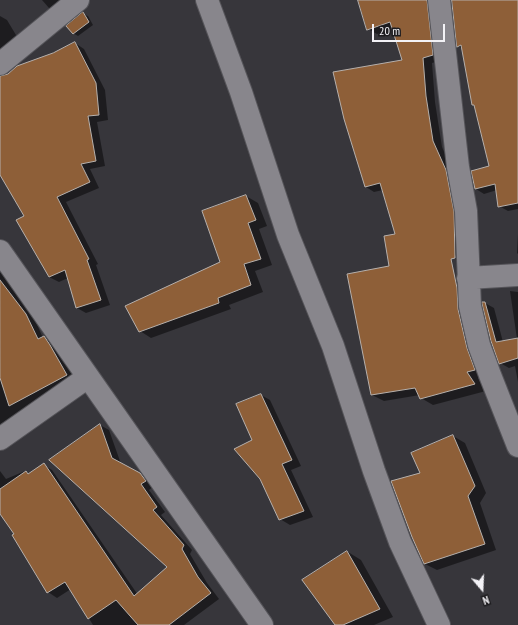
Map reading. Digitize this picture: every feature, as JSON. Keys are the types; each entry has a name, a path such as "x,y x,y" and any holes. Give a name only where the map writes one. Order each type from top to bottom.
{"street":[{"path":"0,64 78,0"},
{"path":"207,0 241,92 288,235 333,346 374,471 395,528 439,625"},
{"path":"439,0 458,167 466,211 470,306 479,345 518,446"},
{"path":"0,251 262,625"},
{"path":"468,278 518,275"},
{"path":"0,439 88,377"}],"building":[{"path":"358,0 427,0 433,55 423,58 426,96 433,141 446,170 454,212 455,258 451,259 457,288 458,309 467,348 475,370 467,372 475,384 420,399 415,388 371,395 347,274 389,266 384,236 395,234 380,183 365,187 344,119 333,72 402,60 390,22 367,30"},
{"path":"452,0 518,0 518,203 498,207 495,184 475,189 471,171 489,166 474,105 472,105 461,45 457,47"},
{"path":"83,12 89,22 73,34 66,26"},
{"path":"75,42 96,83 99,115 88,116 96,161 81,164 90,182 57,197 89,259 87,260 101,300 76,308 65,270 49,277 16,220 24,216 0,175 0,76 8,74 17,66 53,53"},
{"path":"246,195 256,220 248,223 261,259 244,264 251,285 218,298 219,303 139,332 125,306 220,262 202,211"},
{"path":"0,280 26,314 38,339 44,336 67,375 9,406 0,378"},
{"path":"482,302 485,302 496,342 518,338 518,358 499,364 491,341"},
{"path":"261,394 292,460 282,464 304,511 279,520 260,479 234,449 252,440 236,404"},
{"path":"100,424 112,458 140,473 146,481 141,484 157,507 153,510 184,545 182,549 198,577 211,593 169,625 138,625 116,600 88,619 65,582 47,593 12,535 14,534 0,514 0,489 26,471 28,474 44,463 134,596 167,567 49,460"},
{"path":"453,435 475,486 468,496 485,544 424,564 391,481 420,473 411,453"},
{"path":"347,551 380,609 343,625 335,625 302,580"}]}
